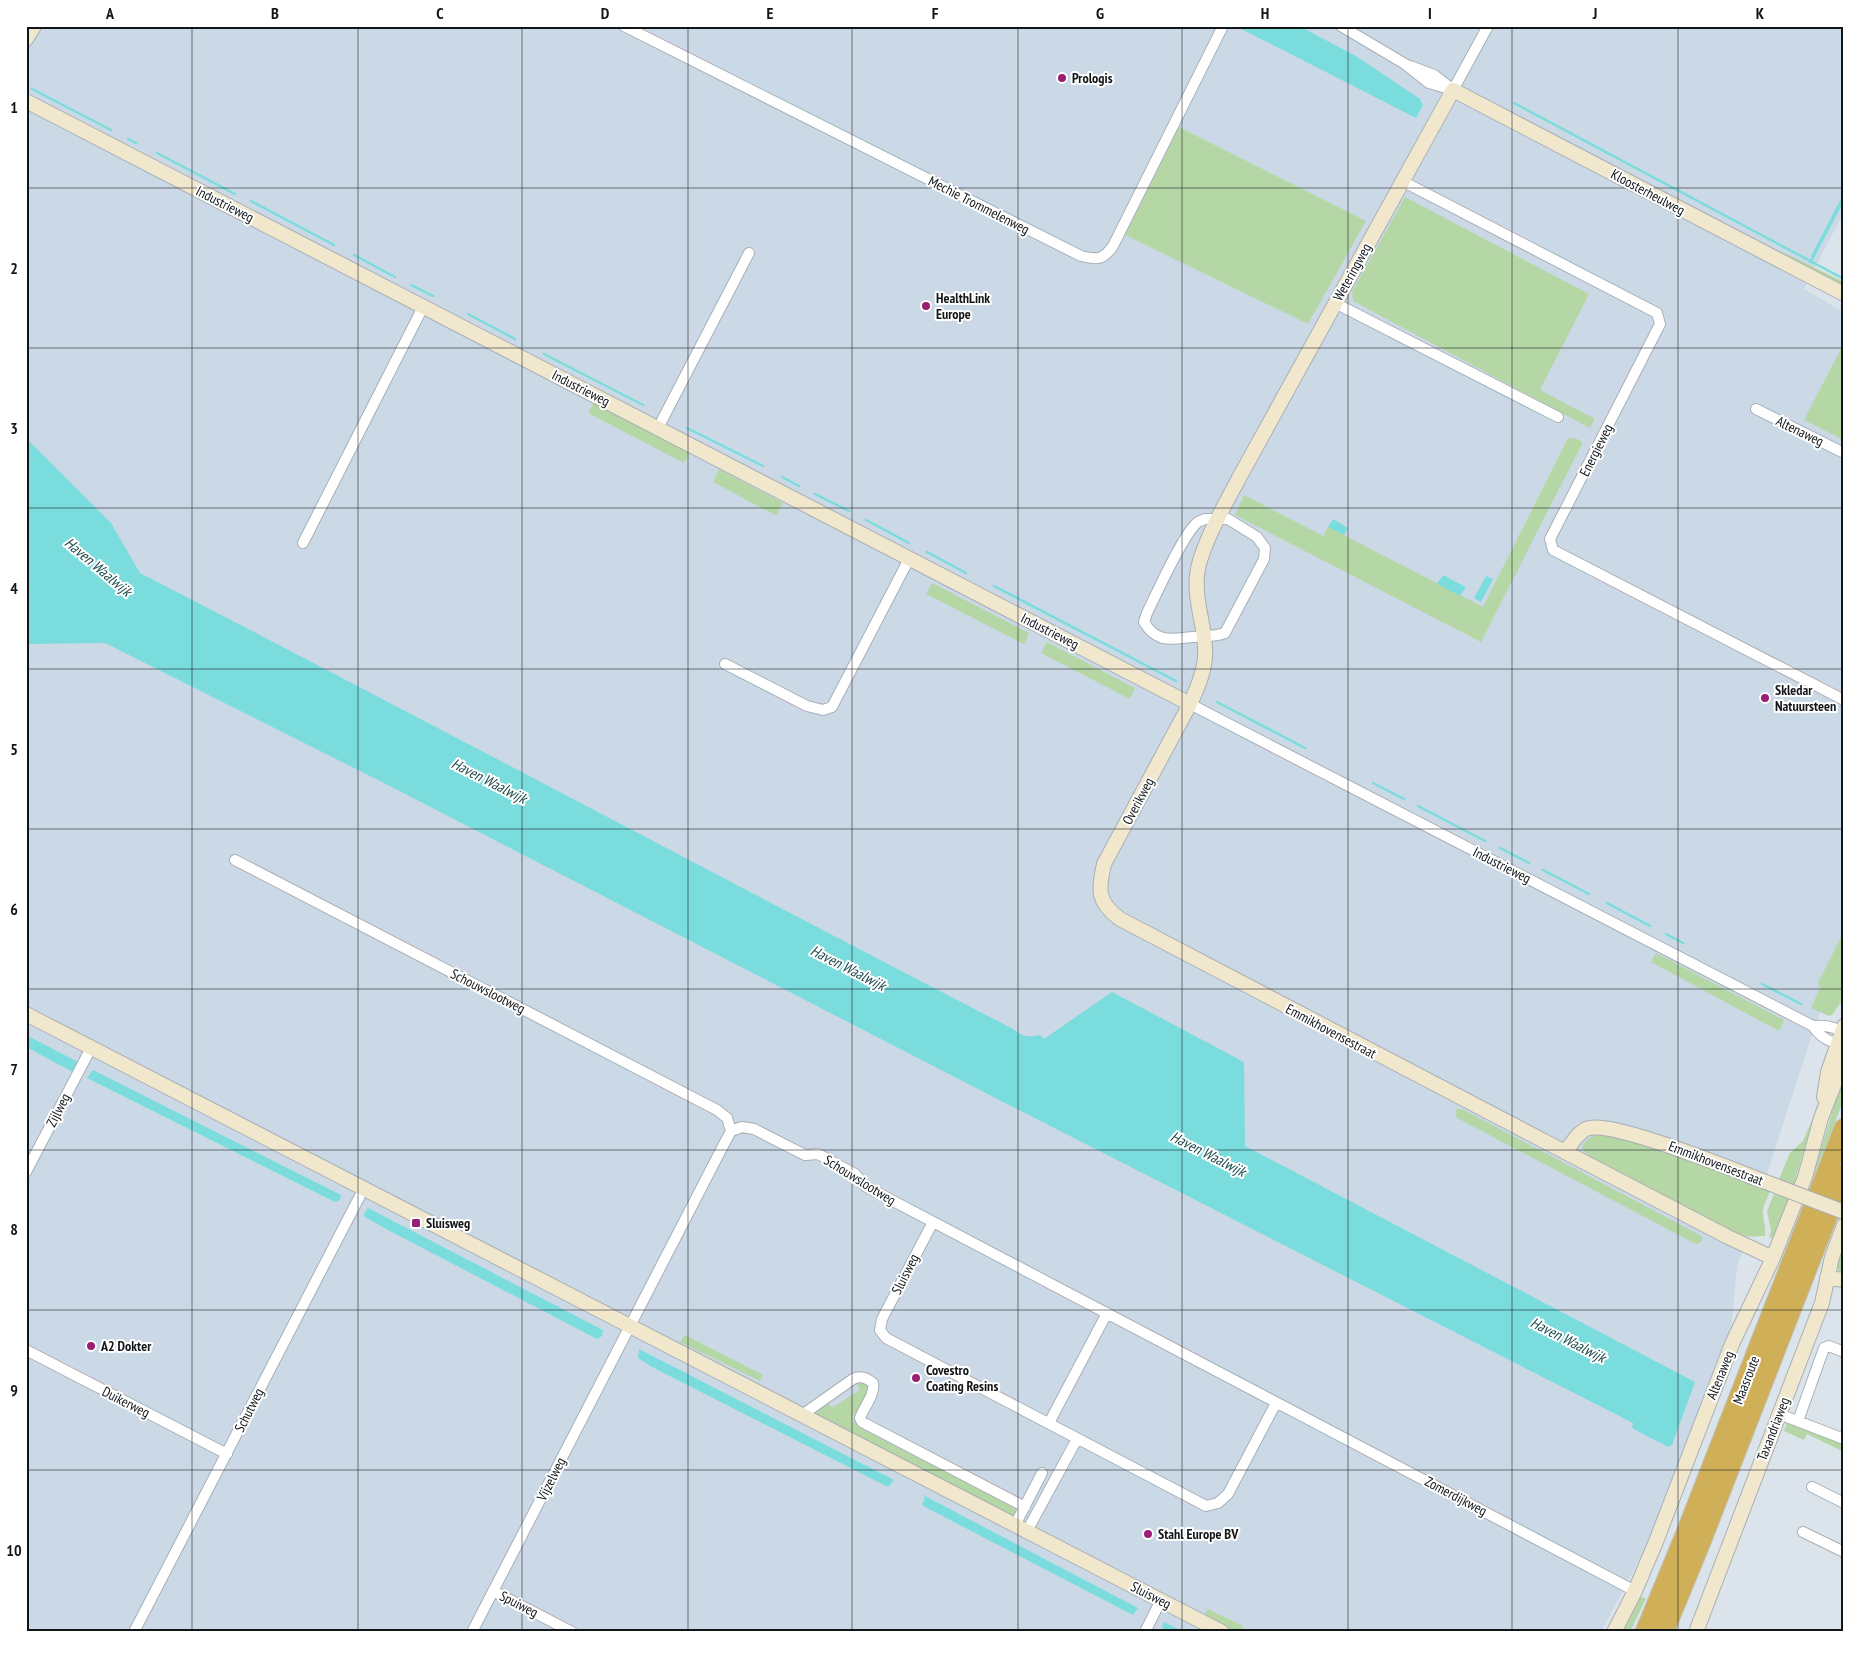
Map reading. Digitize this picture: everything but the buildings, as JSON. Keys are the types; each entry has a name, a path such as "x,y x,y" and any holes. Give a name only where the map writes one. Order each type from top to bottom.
{"highway":[{"name":"Maasroute","path":"1645,1632 1685,1536 1844,1128"},
{"name":"Maasroute","path":"1664,1632 1701,1542 1844,1174"}],"street":[{"path":"26,39 34,26"},
{"name":"Mechie Trommelenweg","path":"624,26 1073,252 1095,259 1106,256 1113,246 1223,26"},
{"path":"1341,26 1405,64 1434,75 1452,90"},
{"name":"Weteringweg","path":"1218,519 1238,478 1488,26"},
{"name":"Kloosterheulweg","path":"1452,90 1844,294"},
{"name":"Industrieweg","path":"26,101 1813,1026 1831,1027 1842,1036"},
{"name":"Energieweg","path":"1402,181 1657,313 1660,324 1550,539 1553,550 1844,700"},
{"path":"658,428 749,253"},
{"path":"1335,303 1558,417"},
{"path":"303,543 423,307"},
{"name":"Altenaweg","path":"1756,409 1844,453"},
{"path":"1190,704 1200,682 1205,656 1196,577 1203,554 1218,519"},
{"path":"1218,519 1228,519 1257,537 1265,548 1264,559 1225,633 1167,640 1150,631 1144,622 1147,613 1184,540 1194,526 1198,521 1218,519"},
{"path":"725,664 807,706 824,710 832,707 909,559"},
{"name":"Overikweg","path":"1102,901 1099,886 1104,864 1190,704"},
{"name":"Schouwslootweg","path":"235,860 717,1110 727,1118 731,1131 742,1127 754,1129 806,1155 818,1154 855,1174 865,1186 932,1222"},
{"name":"Emmikhovensestraat","path":"1102,901 1110,912 1120,919 1728,1237 1774,1258"},
{"name":"Sluisweg","path":"26,1014 1222,1632"},
{"name":"Altenaweg","path":"1822,1118 1828,1072 1842,1036"},
{"name":"Zijlweg","path":"26,1172 91,1048"},
{"name":"Altenaweg","path":"1614,1632 1635,1591 1655,1544 1729,1353 1774,1258 1805,1177 1822,1118 1844,1059"},
{"name":"Emmikhovensestraat","path":"1565,1152 1587,1128 1609,1129 1663,1143 1844,1212"},
{"path":"630,1325 731,1131"},
{"name":"Schutweg","path":"134,1632 364,1188"},
{"path":"932,1222 1276,1403"},
{"name":"Sluisweg","path":"932,1222 882,1319 880,1330 886,1338 1077,1439 1206,1506 1218,1503 1228,1494 1276,1403"},
{"name":"Taxandriaweg","path":"1696,1632 1822,1303 1832,1257 1844,1225"},
{"path":"1827,1278 1844,1280"},
{"path":"1049,1423 1108,1313"},
{"name":"Vijzelweg","path":"472,1632 630,1325"},
{"name":"Taxandriaweg","path":"1798,1421 1824,1348 1829,1346 1844,1352"},
{"name":"Duikerweg","path":"26,1350 226,1454"},
{"path":"802,1415 857,1377 865,1378 873,1383 874,1386 861,1414 862,1422 1025,1507"},
{"name":"Zomerdijkweg","path":"1276,1403 1635,1591"},
{"path":"1779,1414 1844,1439"},
{"path":"1021,1528 1077,1439"},
{"path":"1021,1528 1025,1507 1042,1473"},
{"path":"1812,1487 1844,1503"},
{"path":"1803,1532 1844,1552"},
{"name":"Spuiweg","path":"493,1591 572,1632"},
{"path":"1145,1632 1161,1600"}],"shaded area":[{"path":"26,26 1844,26 1844,212 1804,289 1844,312 1844,947 1810,1041 1737,1267 1731,1332 1679,1469 1640,1558 1601,1632 26,1632"}],"green space":[{"path":"1179,127 1366,221 1308,324 1125,235"},
{"path":"1405,197 1589,294 1540,390 1595,419 1590,428 1353,301 1352,292"},
{"path":"1762,245 1789,255 1844,282 1844,290"},
{"path":"1844,343 1844,404 1842,413 1844,414 1844,440 1804,420"},
{"path":"594,402 690,452 684,463 590,414 589,411"},
{"path":"1568,438 1583,442 1481,642 1235,515 1244,495 1323,536 1328,527 1483,607"},
{"path":"719,469 783,503 777,514 775,515 713,482"},
{"path":"932,583 1029,633 1024,644 926,594"},
{"path":"1047,642 1135,688 1130,699 1041,653"},
{"path":"1844,931 1844,998 1832,1015 1829,1016 1811,1008 1820,988 1818,983"},
{"path":"1656,953 1784,1020 1779,1031 1651,962"},
{"path":"1844,1073 1844,1099 1807,1195"},
{"path":"1457,1108 1700,1235 1703,1238 1701,1242 1697,1244 1690,1241 1457,1118 1455,1112"},
{"path":"1814,1116 1792,1190 1777,1184 1790,1153 1803,1141"},
{"path":"1601,1134 1639,1141 1771,1189 1763,1213 1765,1236 1737,1237 1590,1159 1582,1147 1588,1139"},
{"path":"1774,1194 1791,1199 1779,1231 1772,1238 1769,1237 1771,1231 1767,1211"},
{"path":"1844,1244 1844,1277 1837,1266"},
{"path":"685,1335 763,1375 760,1381 680,1342"},
{"path":"856,1382 868,1384 870,1389 860,1409 853,1415 852,1421 1017,1508 1014,1515 1010,1516 819,1417 816,1412 818,1407 827,1402 832,1408 860,1390"},
{"path":"1788,1420 1844,1442 1844,1452 1807,1434 1804,1440 1784,1431"},
{"path":"1639,1597 1646,1598 1630,1632 1621,1632"},
{"path":"1208,1609 1241,1625 1243,1628 1241,1632 1232,1632 1203,1617"}],"water":[{"path":"1240,26 1299,26 1356,56 1420,99 1423,105 1416,118 1239,28"},
{"path":"1844,193 1844,201 1814,258 1811,256"},
{"name":"Haven Waalwijk","path":"26,438 111,523 140,573 1024,1036 1040,1035 1044,1039 1112,992 1244,1062 1245,1146 1695,1382 1672,1445 1668,1447 1632,1428 1633,1423 1009,1105 382,782 105,643 26,644"},
{"path":"1333,519 1348,528 1344,535 1328,527"},
{"path":"1443,575 1466,587 1460,596 1437,584"},
{"path":"1486,576 1493,579 1481,602 1474,598"},
{"path":"26,1035 78,1062 73,1072 26,1047"},
{"path":"93,1070 341,1195 340,1200 335,1202 87,1078"},
{"path":"368,1208 603,1330 602,1336 597,1339 388,1230 365,1217 364,1214"},
{"path":"639,1349 894,1480 888,1487 652,1367 638,1358"},
{"path":"923,1495 1138,1608 1133,1615 925,1507 922,1504 925,1497"},
{"path":"1164,1622 1184,1632 1166,1632 1162,1627"}],"waterway":[{"path":"32,89 111,130"},
{"path":"1514,103 1844,279"},
{"path":"128,139 136,143"},
{"path":"157,153 235,194"},
{"path":"251,201 334,245"},
{"path":"354,255 395,277"},
{"path":"1810,262 1813,257"},
{"path":"411,285 433,296"},
{"path":"468,314 515,339"},
{"path":"544,354 643,405"},
{"path":"687,428 763,466"},
{"path":"782,477 799,486"},
{"path":"815,494 849,511"},
{"path":"866,520 909,543"},
{"path":"927,552 966,573"},
{"path":"994,586 1176,681"},
{"path":"1217,702 1305,748"},
{"path":"1373,783 1404,799"},
{"path":"1418,806 1485,841"},
{"path":"1500,848 1529,863"},
{"path":"1543,870 1589,894"},
{"path":"1607,903 1650,926"},
{"path":"1666,934 1683,943"},
{"path":"1762,984 1801,1004"}],"place":[{"name":"Prologis","path":"1062,78"},
{"name":"HealthLink Europe","path":"926,306"},
{"name":"Skledar Natuursteen","path":"1765,698"},
{"name":"Sluisweg","path":"416,1223"},
{"name":"A2 Dokter","path":"91,1346"},
{"name":"Covestro Coating Resins","path":"916,1378"},
{"name":"Stahl Europe BV","path":"1148,1534"}]}
